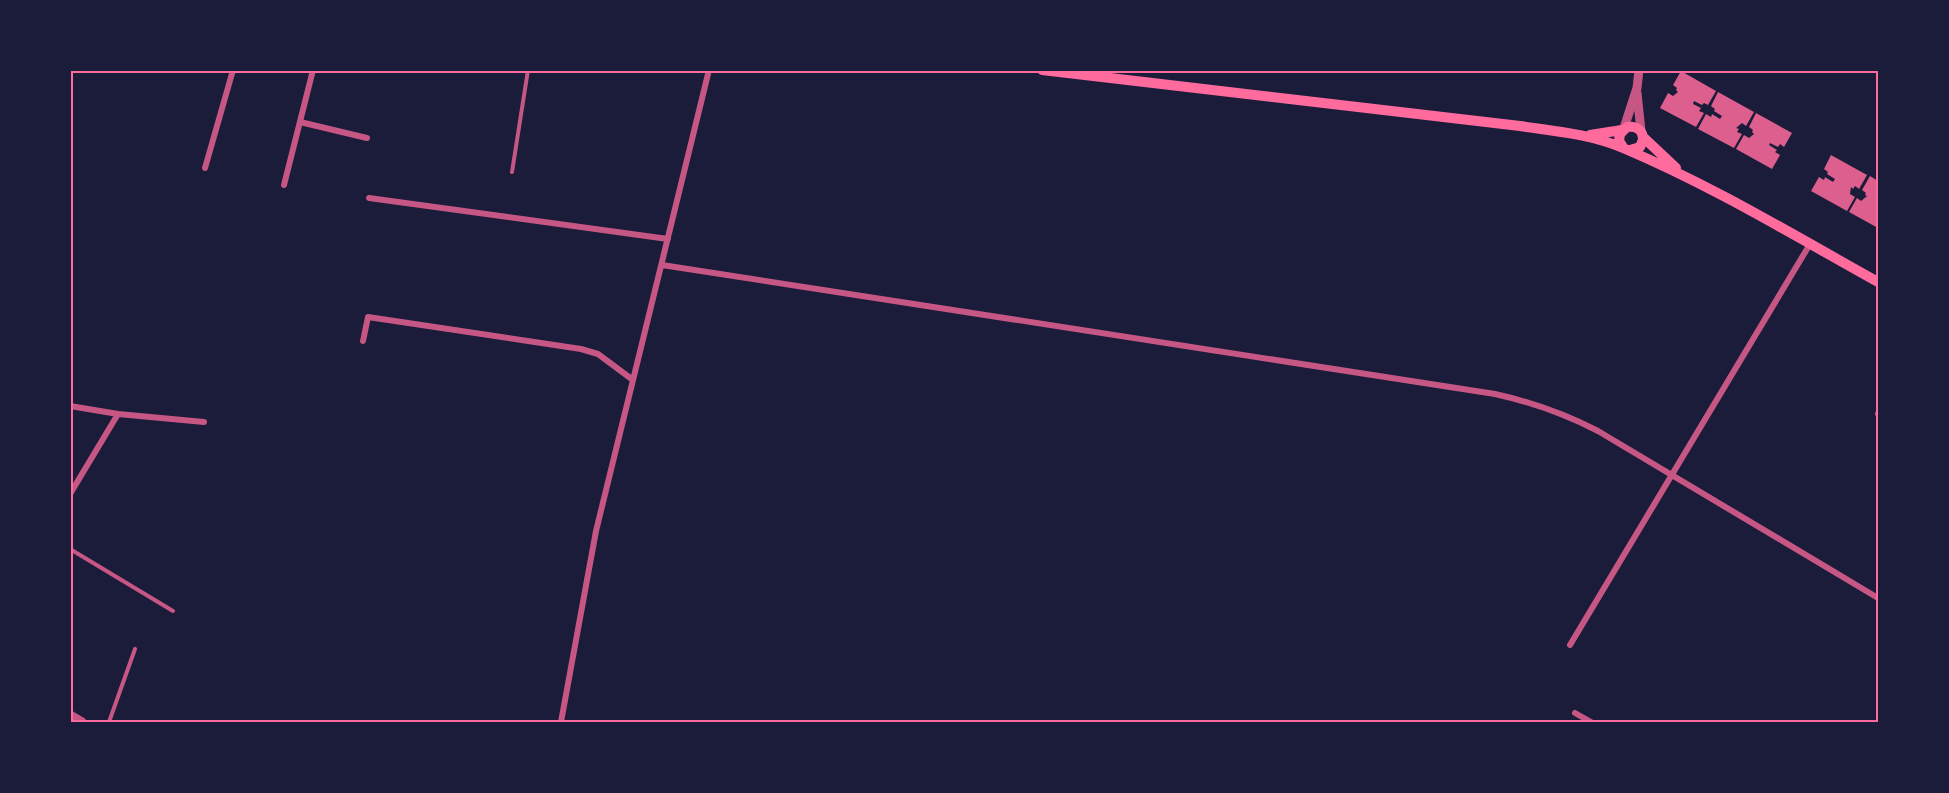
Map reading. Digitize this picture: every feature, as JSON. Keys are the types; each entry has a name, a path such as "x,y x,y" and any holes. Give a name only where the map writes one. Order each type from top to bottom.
{"main road":[{"path":"1043,71 1520,126 1580,136 1626,149 1688,178 1878,282"},
{"path":"1580,136 1604,134 1635,127 1688,178"},
{"path":"1623,129 1618,137 1626,149"},
{"path":"1626,149 1640,147 1642,134"}],"street":[{"path":"205,168 233,70"},
{"path":"284,185 313,70"},
{"path":"561,723 586,580 709,70"},
{"path":"1623,129 1637,88 1639,70"},
{"path":"1637,88 1642,134"},
{"path":"300,122 367,138"},
{"path":"369,198 668,238"},
{"path":"1570,645 1810,244"},
{"path":"662,265 1495,394 1546,408 1599,431 1878,598"},
{"path":"363,341 368,317 581,349 598,354 633,380"},
{"path":"70,406 118,414 204,422"},
{"path":"70,494 118,414"},
{"path":"1575,713 1591,723"},
{"path":"70,716 82,723"}],"lane":[{"path":"512,172 528,70"},
{"path":"70,549 173,611"},
{"path":"109,723 135,649"}],"building":[{"path":"1681,71 1716,91 1708,105 1694,101 1693,104 1701,108 1699,111 1704,113 1696,127 1660,108 1668,93 1673,96 1678,92 1673,85"},
{"path":"1718,92 1754,112 1746,126 1742,123 1736,128 1739,129 1737,132 1742,134 1734,148 1698,129 1706,114 1711,117 1712,114 1720,119 1722,116 1711,106"},
{"path":"1756,113 1792,133 1784,147 1770,143 1769,145 1780,155 1772,169 1736,149 1744,135 1749,138 1754,134 1749,127"},
{"path":"1831,155 1867,175 1859,189 1855,186 1853,189 1851,187 1850,194 1855,197 1847,211 1811,191 1819,177 1824,180 1825,177 1833,182 1835,179 1824,169"},
{"path":"1870,176 1878,181 1878,228 1849,212 1857,198 1861,201 1867,196 1862,190"}]}
